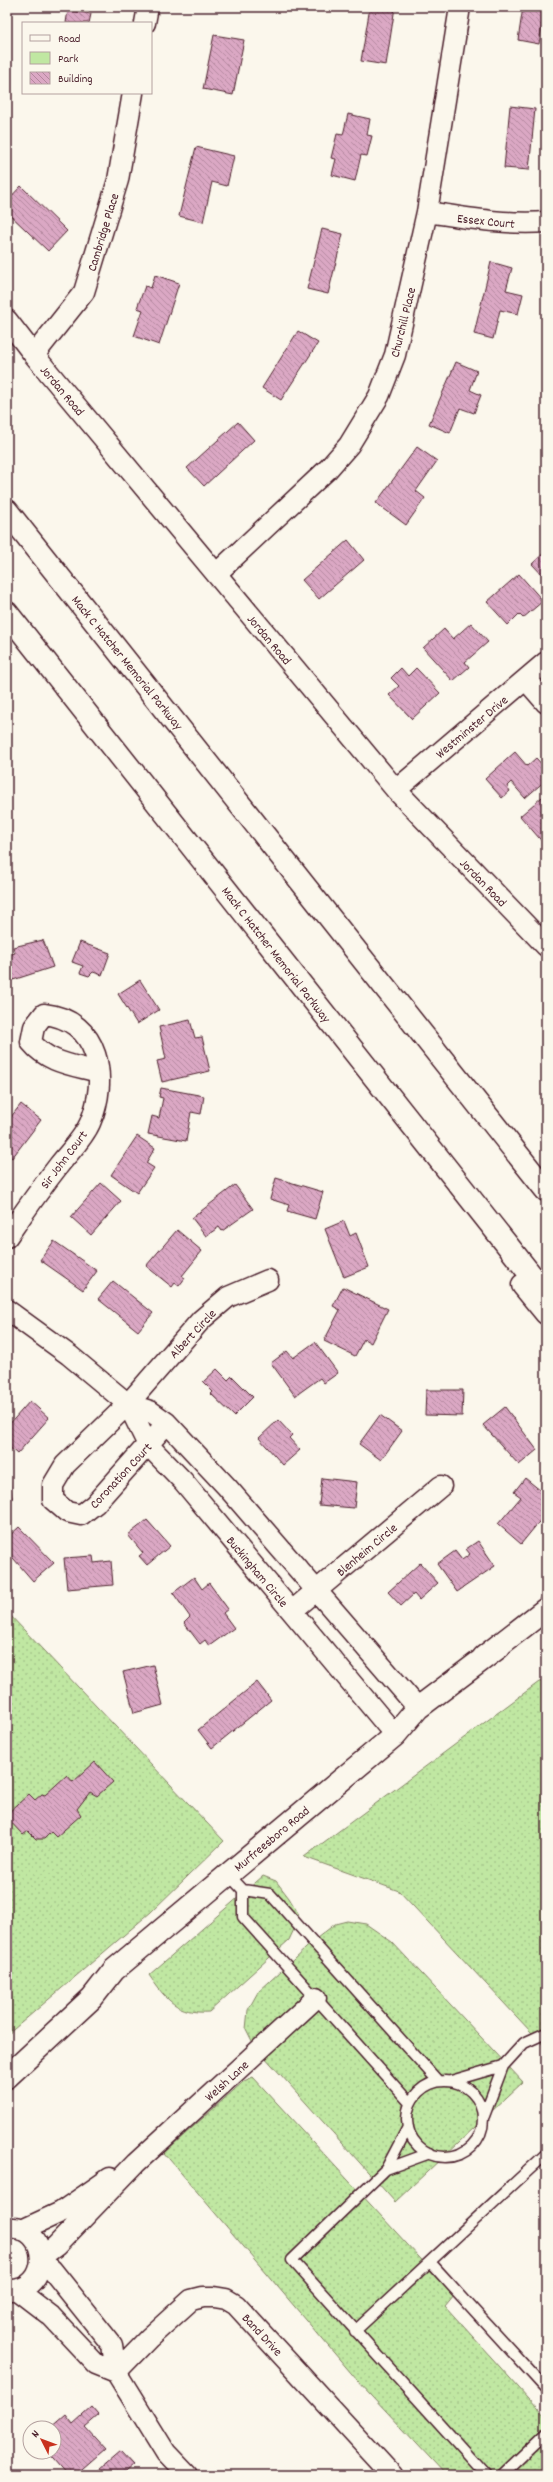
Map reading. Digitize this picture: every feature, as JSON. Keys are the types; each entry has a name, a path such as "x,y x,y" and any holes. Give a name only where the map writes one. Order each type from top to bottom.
{"main road":[{"name":"Mack C Hatcher Memorial Parkway","path":"7,511 546,1190"},
{"name":"Mack C Hatcher Memorial Parkway","path":"7,613 546,1294"},
{"path":"512,1250 518,1278 546,1314"},
{"path":"484,1657 546,1610"},
{"name":"Murfreesboro Road","path":"7,2076 92,1998 114,1970 395,1735 418,1708 484,1657 546,1614"}],"street":[{"path":"145,22 148,7"},
{"name":"Churchill Place","path":"216,574 328,469 348,445 379,396 395,355 427,212 460,7"},
{"name":"Cambridge Place","path":"34,355 84,292 118,180 133,94"},
{"name":"Essex Court","path":"427,212 478,220 527,224 546,222"},
{"name":"Jordan Road","path":"7,320 34,355 396,790 546,946"},
{"name":"Westminster Drive","path":"396,790 546,662"},
{"path":"526,680 546,703"},
{"name":"Sir John Court","path":"7,1237 90,1124 97,1101 98,1072"},
{"name":"Albert Circle","path":"128,1404 201,1320 228,1297 268,1280"},
{"name":"Buckingham Circle","path":"7,1310 69,1355 128,1404 150,1411 167,1423 227,1487 316,1592 418,1708"},
{"name":"Buckingham Circle","path":"128,1404 148,1445 183,1481 395,1735"},
{"name":"Coronation Court","path":"128,1404 65,1465 53,1485 53,1500 66,1512 81,1515 95,1504 167,1423"},
{"name":"Blenheim Circle","path":"292,1611 440,1486"},
{"name":"Welsh Lane","path":"15,2229 37,2242 41,2259 56,2246 136,2163 316,1998"},
{"name":"Welsh Lane","path":"15,2229 61,2212 100,2184 136,2163"},
{"path":"10,2290 34,2280 41,2259 52,2270 112,2345 116,2372 166,2453 186,2475"},
{"path":"10,2290 51,2316 96,2364 116,2372"},
{"name":"Band Drive","path":"116,2372 149,2338 191,2300 203,2297 226,2299 236,2305 392,2475"}],"lane":[{"path":"228,1874 242,1890 243,1917 410,2103"},
{"path":"242,1890 270,1894 438,2081"},
{"path":"483,2117 502,2066 524,2043 546,2032"},
{"path":"430,2154 420,2147 413,2138 408,2127 410,2103 426,2086 438,2081 451,2081 502,2066"},
{"path":"386,2169 430,2154 448,2156 466,2151 476,2142 482,2130 483,2117 481,2104 474,2093 464,2085 451,2081"},
{"path":"408,2127 386,2169 292,2260 354,2331 486,2475"},
{"path":"354,2331 546,2154"},
{"path":"430,2262 546,2389"},
{"path":"502,2475 546,2433"}],"green space":[{"path":"7,1612 224,1841 151,1912 7,2035"},
{"path":"546,1681 546,2048 399,1891 304,1857 539,1682"},
{"path":"263,1876 276,1881 298,1913 296,1925 289,1940 209,2012 189,2011 173,2004 161,1992 149,1975"},
{"path":"347,1921 366,1924 392,1942 523,2082 395,2202 254,2045 246,2029 248,2010 258,1992 317,1938 335,1924"},
{"path":"253,2077 454,2295 445,2306 546,2418 546,2475 446,2475 357,2380 164,2153 244,2081"}],"building":[{"path":"370,7 395,7 386,65 361,61"},
{"path":"523,7 545,7 539,44 518,40"},
{"path":"68,10 91,14 89,22 66,22"},
{"path":"214,35 244,40 233,95 203,89"},
{"path":"510,106 535,109 529,170 504,168"},
{"path":"348,114 370,119 367,135 372,136 367,156 361,155 355,181 332,175 336,159 331,158 337,134 343,135"},
{"path":"196,147 234,156 227,186 212,182 203,222 179,216"},
{"path":"21,186 67,231 48,251 7,212 7,201"},
{"path":"322,229 343,234 328,294 307,289"},
{"path":"491,262 512,268 506,290 523,294 518,314 500,310 493,339 474,334"},
{"path":"155,275 179,283 159,345 134,336 143,310 137,308 145,286 151,288"},
{"path":"298,331 318,343 281,400 262,388"},
{"path":"456,362 477,371 470,390 481,395 474,413 460,408 450,433 429,424"},
{"path":"238,422 254,440 204,486 187,468"},
{"path":"417,447 437,461 416,491 425,498 406,525 376,503"},
{"path":"348,540 364,560 319,599 302,580"},
{"path":"546,551 546,579 532,564"},
{"path":"519,574 543,601 523,618 519,614 508,625 487,602"},
{"path":"471,623 488,642 465,662 469,667 453,681 423,648 444,629 453,639"},
{"path":"401,668 408,676 416,668 440,693 412,719 389,695 399,686 391,678"},
{"path":"515,752 527,766 536,758 546,769 546,780 525,798 511,782 507,786 510,791 502,798 485,779"},
{"path":"542,797 546,802 546,846 520,816"},
{"path":"43,940 53,967 13,980 8,955 15,953 13,947"},
{"path":"80,942 110,953 102,975 93,972 89,976 80,973 83,966 72,962"},
{"path":"140,980 159,1010 137,1024 118,994"},
{"path":"190,1020 195,1038 202,1037 210,1071 162,1082 157,1061 166,1059 159,1027"},
{"path":"161,1088 204,1096 201,1114 191,1112 186,1141 148,1134 152,1116 159,1118 163,1098 159,1097"},
{"path":"21,1104 41,1120 12,1158 7,1154 7,1122"},
{"path":"137,1136 155,1148 146,1163 154,1168 137,1193 111,1175"},
{"path":"276,1178 323,1192 315,1219 287,1211 289,1205 270,1199"},
{"path":"101,1183 121,1201 91,1235 71,1217"},
{"path":"235,1185 253,1209 222,1231 219,1227 206,1236 192,1218"},
{"path":"344,1221 350,1236 356,1233 369,1267 344,1277 325,1229"},
{"path":"177,1230 202,1251 182,1276 185,1278 179,1286 175,1283 172,1287 146,1266"},
{"path":"54,1241 97,1271 83,1290 40,1260"},
{"path":"113,1281 153,1313 138,1331 98,1299"},
{"path":"343,1287 388,1309 371,1343 364,1339 355,1356 324,1341 340,1310 333,1306"},
{"path":"315,1342 338,1373 324,1383 320,1378 295,1396 271,1363 287,1351 293,1358"},
{"path":"217,1369 228,1380 232,1376 253,1397 234,1416 211,1394 213,1392 203,1382"},
{"path":"426,1390 463,1390 462,1416 425,1415"},
{"path":"30,1401 49,1418 17,1454 7,1445 7,1427"},
{"path":"505,1407 537,1450 519,1465 483,1425"},
{"path":"380,1415 402,1431 381,1460 359,1444"},
{"path":"278,1420 292,1435 289,1438 300,1450 283,1465 259,1438"},
{"path":"7,1465 12,1498 8,1500 11,1518 7,1518"},
{"path":"322,1478 357,1482 354,1508 319,1505"},
{"path":"525,1478 546,1495 546,1520 543,1517 521,1544 498,1524 521,1497 514,1492"},
{"path":"147,1520 170,1546 147,1565 139,1556 143,1553 128,1535"},
{"path":"19,1527 54,1563 33,1581 7,1551 7,1538"},
{"path":"478,1541 495,1566 457,1592 437,1564 455,1551 462,1560 470,1554 466,1549"},
{"path":"93,1556 94,1563 111,1561 113,1585 67,1589 64,1558"},
{"path":"420,1563 438,1583 419,1600 414,1594 401,1606 388,1592"},
{"path":"194,1577 202,1589 209,1583 228,1609 223,1613 234,1628 209,1646 205,1640 200,1644 184,1623 190,1617 173,1593"},
{"path":"153,1665 163,1705 134,1713 123,1672"},
{"path":"257,1682 271,1700 212,1748 198,1730"},
{"path":"95,1762 113,1782 97,1796 90,1792 77,1809 81,1815 56,1837 51,1832 44,1839 36,1839 28,1831 23,1835 7,1818 7,1814 29,1794 35,1800 42,1794 45,1795 67,1775 73,1782"},
{"path":"92,2407 99,2415 85,2427 105,2449 75,2475 68,2475 55,2460 62,2460 62,2420 60,2420 66,2415 73,2424"},
{"path":"120,2452 133,2466 122,2475 93,2475"}]}
